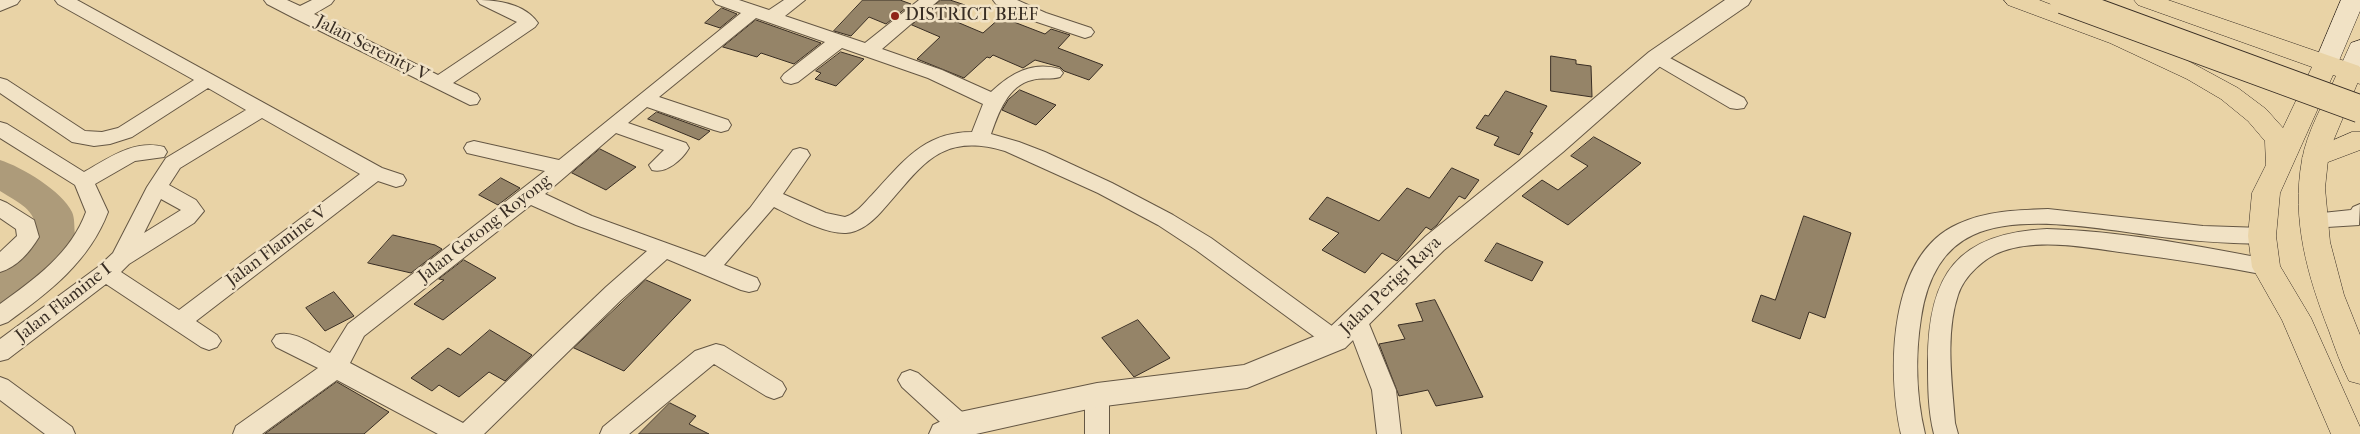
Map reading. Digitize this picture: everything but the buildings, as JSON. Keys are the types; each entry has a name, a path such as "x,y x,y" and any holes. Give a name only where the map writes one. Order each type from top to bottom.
{"main road":[{"path":"2016,0 2062,8 2360,109"},
{"path":"2104,0 2357,80"},
{"path":"2146,0 2326,64 2357,80"},
{"path":"2347,434 2296,318 2266,267 2262,236 2266,193 2307,101 2326,64 2353,0"},
{"path":"2062,8 2138,40 2334,110"},
{"path":"2062,8 2196,74 2236,99 2265,124 2278,140 2279,165"},
{"path":"2360,48 2357,80 2334,110 2315,158 2310,195 2311,220 2324,282 2360,372"},
{"path":"2315,158 2352,141 2360,141"}],"street":[{"path":"0,6 11,0"},
{"path":"64,0 375,173 396,180"},
{"name":"Jalan Serenity V","path":"273,0 470,99"},
{"path":"300,14 325,0"},
{"path":"440,83 529,23 526,19 486,0"},
{"path":"722,0 935,74 994,100"},
{"name":"Jalan Gotong Royong","path":"337,367 339,357 356,330 529,196 645,99 763,14 796,0"},
{"path":"869,50 930,0"},
{"path":"1002,0 1040,17 1084,32"},
{"name":"Jalan Perigi Raya","path":"952,430 1096,395 1247,376 1335,340 1435,243 1554,146 1657,57 1740,0"},
{"path":"791,78 840,40"},
{"path":"1657,57 1737,103"},
{"path":"980,138 994,100 1018,77 1032,72 1053,73"},
{"path":"84,181 134,142 137,124 208,80"},
{"path":"0,84 78,137 91,140 109,138 134,142 165,157 261,110"},
{"path":"645,99 720,125"},
{"path":"614,125 679,148 659,165"},
{"path":"0,130 84,181 97,212 86,236 62,264 26,297 0,316"},
{"path":"771,198 833,222 847,225 857,221 881,200 903,171 930,148 954,139 980,138 1021,149 1098,184 1160,217 1222,256 1335,340"},
{"path":"474,148 564,168"},
{"path":"708,266 740,235 771,198 800,155"},
{"name":"Jalan Flamine I","path":"0,352 113,265 157,187 165,157"},
{"name":"Jalan Flamine V","path":"179,322 375,173"},
{"path":"157,187 189,205 193,211 186,218 113,265 179,322 209,341"},
{"path":"529,196 588,222 664,248 749,284"},
{"path":"0,208 26,225 28,237 16,252 0,264"},
{"path":"2311,220 2358,217 2360,212"},
{"path":"1913,434 1908,417 1906,351 1914,290 1936,254 1966,229 2006,219 2039,217 2094,221 2196,234 2262,236"},
{"path":"1966,229 1994,246"},
{"path":"1946,434 1943,423 1940,352 1941,325 1947,298 1952,282 1974,258 1994,246 2032,238 2082,239 2207,256 2266,267"},
{"path":"468,434 516,390 633,274 664,248"},
{"path":"1356,319 1384,390 1389,434"},
{"path":"284,341 337,367 461,434"},
{"path":"612,434 703,358 716,353 774,389"},
{"path":"245,433 337,367"},
{"path":"910,380 952,430"},
{"path":"0,387 63,434"},
{"path":"1096,395 1097,434"}],"waterway":[{"path":"0,173 39,199 54,214 56,235 35,264 0,292"}],"place":[{"name":"DISTRICT BEEF","path":"895,16"}]}
